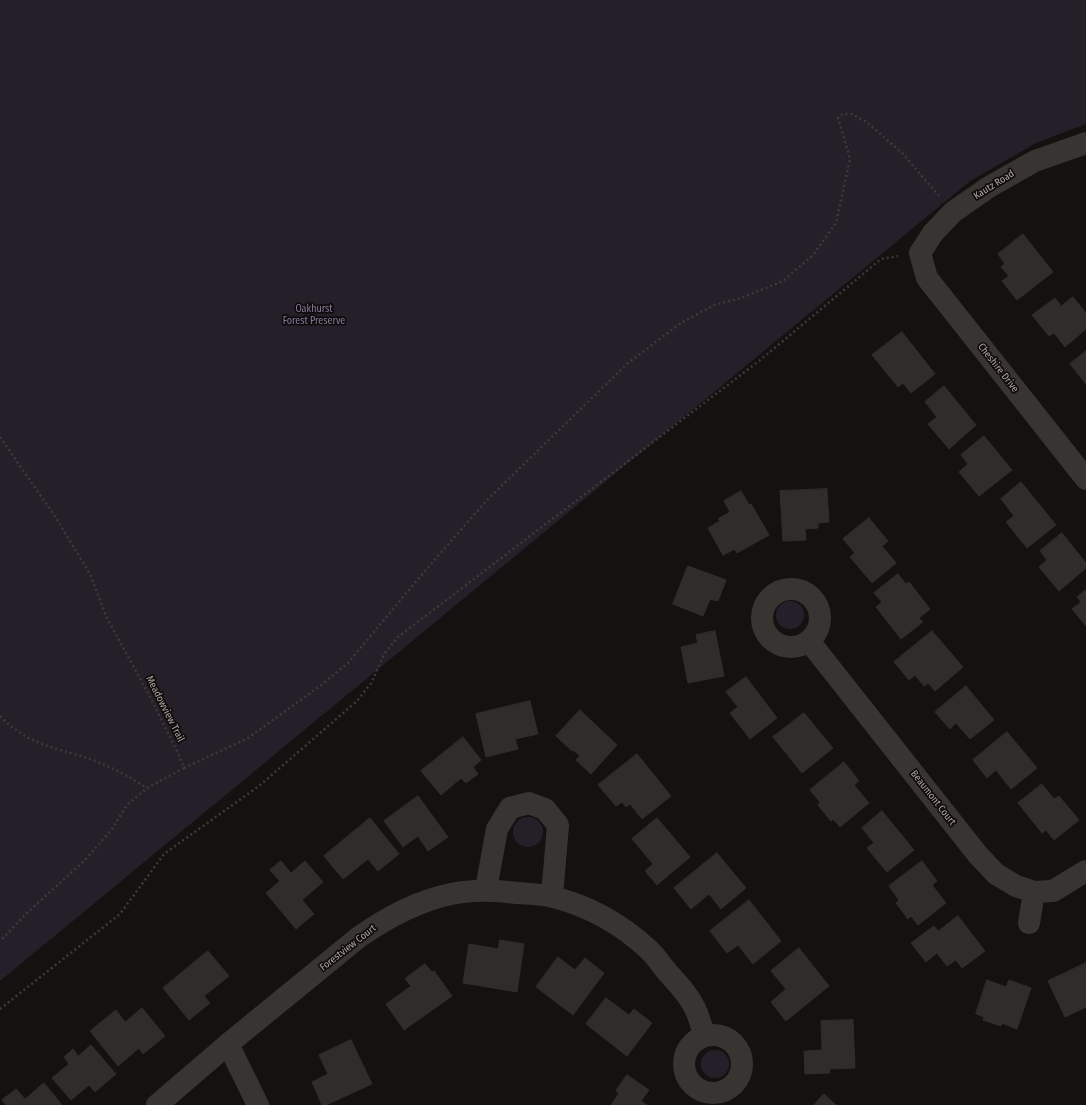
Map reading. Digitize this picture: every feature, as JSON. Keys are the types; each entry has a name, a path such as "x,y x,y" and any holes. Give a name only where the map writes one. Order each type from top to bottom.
{"street":[{"name":"Kautz Road","path":"920,253 933,233 953,212 989,187 1035,161 1086,143"},
{"name":"Cheshire Drive","path":"920,253 927,278 1086,479"},
{"name":"Beaumont Court","path":"809,641 978,855 996,874 1016,886 1034,892 1053,891 1086,871"},
{"path":"486,890 497,829 510,808 529,803 545,808 558,825 552,896"},
{"name":"Forestview Court","path":"157,1105 228,1044 359,937 400,911 423,901 451,894 486,890 552,896 580,905 605,917 624,929 648,950 683,990 697,1012 705,1036"},
{"path":"1029,923 1034,892"},
{"path":"228,1044 258,1105"}],"path":[{"path":"0,941 28,912 85,860 112,829 128,804 147,788 184,768 248,738 320,686 348,663 424,572 487,500 628,363 680,323 714,305 741,298 784,282 813,256 836,223 843,194 850,160 838,118 843,114 852,114 868,123 903,154 953,212"},
{"path":"0,1009 120,914 164,854 260,786 357,701 372,682 384,654 398,637 759,361 881,259"},
{"name":"Meadowview Trail","path":"0,437 54,515 90,574 106,616 148,692 184,768"},
{"path":"0,716 10,727 42,745 112,767 147,788"}],"green space":[{"name":"Oakhurst Forest Preserve","path":"0,0 1086,0 1086,124 1036,143 970,181 0,981"},
{"path":"790,601 800,605 804,615 800,625 790,629 780,625 776,615 780,605"},
{"path":"528,817 534,818 542,826 542,838 534,846 528,847 522,846 514,838 513,832 514,826 522,818"},
{"path":"715,1050 725,1054 729,1064 725,1074 715,1078 705,1074 701,1064 705,1054"}],"building":[{"path":"1023,234 1053,272 1017,300 1002,281 1009,276 1001,267 1005,264 998,254"},
{"path":"1073,297 1086,313 1086,329 1065,347 1054,333 1049,336 1032,315 1055,298 1061,306"},
{"path":"902,332 935,374 911,393 903,383 898,387 872,355"},
{"path":"1086,351 1086,384 1070,364"},
{"path":"944,386 976,425 949,449 928,424 937,417 925,402"},
{"path":"984,436 1012,470 979,496 959,472 968,464 961,455"},
{"path":"1021,482 1056,525 1027,548 1006,522 1014,516 1001,499"},
{"path":"827,489 829,522 818,523 818,528 805,529 806,540 783,541 780,491"},
{"path":"741,491 749,505 751,504 769,535 737,553 735,549 723,555 708,528 720,521 718,519 730,512 724,501"},
{"path":"869,518 888,541 882,546 896,563 872,583 850,557 855,553 843,539"},
{"path":"1062,533 1086,563 1086,568 1059,591 1039,567 1047,560 1040,551"},
{"path":"688,566 726,580 718,601 710,599 703,616 673,604"},
{"path":"898,574 906,584 909,582 930,609 919,618 923,622 901,639 876,607 882,602 874,593"},
{"path":"1086,590 1086,626 1072,609 1081,602 1077,597"},
{"path":"715,631 724,676 688,683 681,647 698,643 696,635"},
{"path":"932,631 963,667 935,691 928,683 924,686 915,675 909,680 894,662"},
{"path":"746,677 777,718 750,739 730,713 738,707 726,692"},
{"path":"966,686 994,720 970,739 956,723 950,729 935,712"},
{"path":"530,701 538,734 515,739 518,749 486,757 476,714"},
{"path":"580,710 617,745 591,774 576,760 580,756 573,750 572,751 556,736"},
{"path":"804,713 833,748 802,773 773,737"},
{"path":"1007,732 1037,768 1011,789 996,770 987,778 973,760"},
{"path":"463,737 481,760 473,767 478,774 466,783 461,778 441,795 421,771"},
{"path":"637,754 671,796 642,819 630,804 626,807 622,802 616,806 598,785"},
{"path":"844,762 859,781 854,785 869,803 840,827 833,819 831,821 818,805 820,802 810,790"},
{"path":"1042,784 1054,799 1059,796 1079,820 1054,840 1046,830 1042,833 1018,803"},
{"path":"418,796 448,837 428,851 418,836 403,847 384,821"},
{"path":"882,811 914,850 887,872 867,848 874,843 862,828"},
{"path":"370,818 399,854 378,871 368,859 343,879 324,856"},
{"path":"657,818 690,857 657,885 645,871 653,864 632,839"},
{"path":"717,853 746,888 721,909 709,894 691,909 674,888"},
{"path":"281,861 291,873 305,861 323,882 302,900 314,914 296,929 266,893 280,881 270,870"},
{"path":"922,861 937,881 932,885 946,903 918,925 911,916 908,919 896,903 899,900 889,886"},
{"path":"749,900 781,941 753,964 738,945 727,953 710,931"},
{"path":"958,916 985,951 962,968 956,960 947,966 937,953 926,962 911,943 934,926 938,931"},
{"path":"500,940 524,944 517,992 463,983 469,944 498,949"},
{"path":"799,948 829,986 786,1021 771,1002 786,989 771,971"},
{"path":"208,951 229,976 204,996 210,1003 189,1020 163,988"},
{"path":"558,957 575,970 585,958 604,973 573,1015 536,987"},
{"path":"1086,963 1086,1007 1065,1017 1048,981"},
{"path":"425,964 432,972 434,971 452,996 404,1030 386,1004 411,986 405,979"},
{"path":"987,980 1006,987 1009,980 1031,988 1017,1029 1002,1023 1001,1026 983,1020 984,1017 976,1014"},
{"path":"606,998 629,1015 634,1009 652,1023 627,1056 586,1024"},
{"path":"142,1008 165,1036 143,1054 139,1048 118,1066 90,1031 116,1010 125,1022"},
{"path":"853,1020 855,1068 829,1069 830,1073 805,1074 804,1051 822,1050 821,1021"},
{"path":"351,1040 372,1084 326,1105 322,1105 312,1082 328,1074 319,1055"},
{"path":"91,1045 116,1074 95,1092 89,1085 71,1100 52,1078 69,1064 64,1057 73,1049 78,1056"},
{"path":"627,1075 649,1090 641,1101 647,1105 611,1105 619,1093 616,1091"},
{"path":"44,1083 62,1105 6,1105 2,1100 16,1089 25,1099"},
{"path":"824,1094 836,1105 814,1105"}]}
